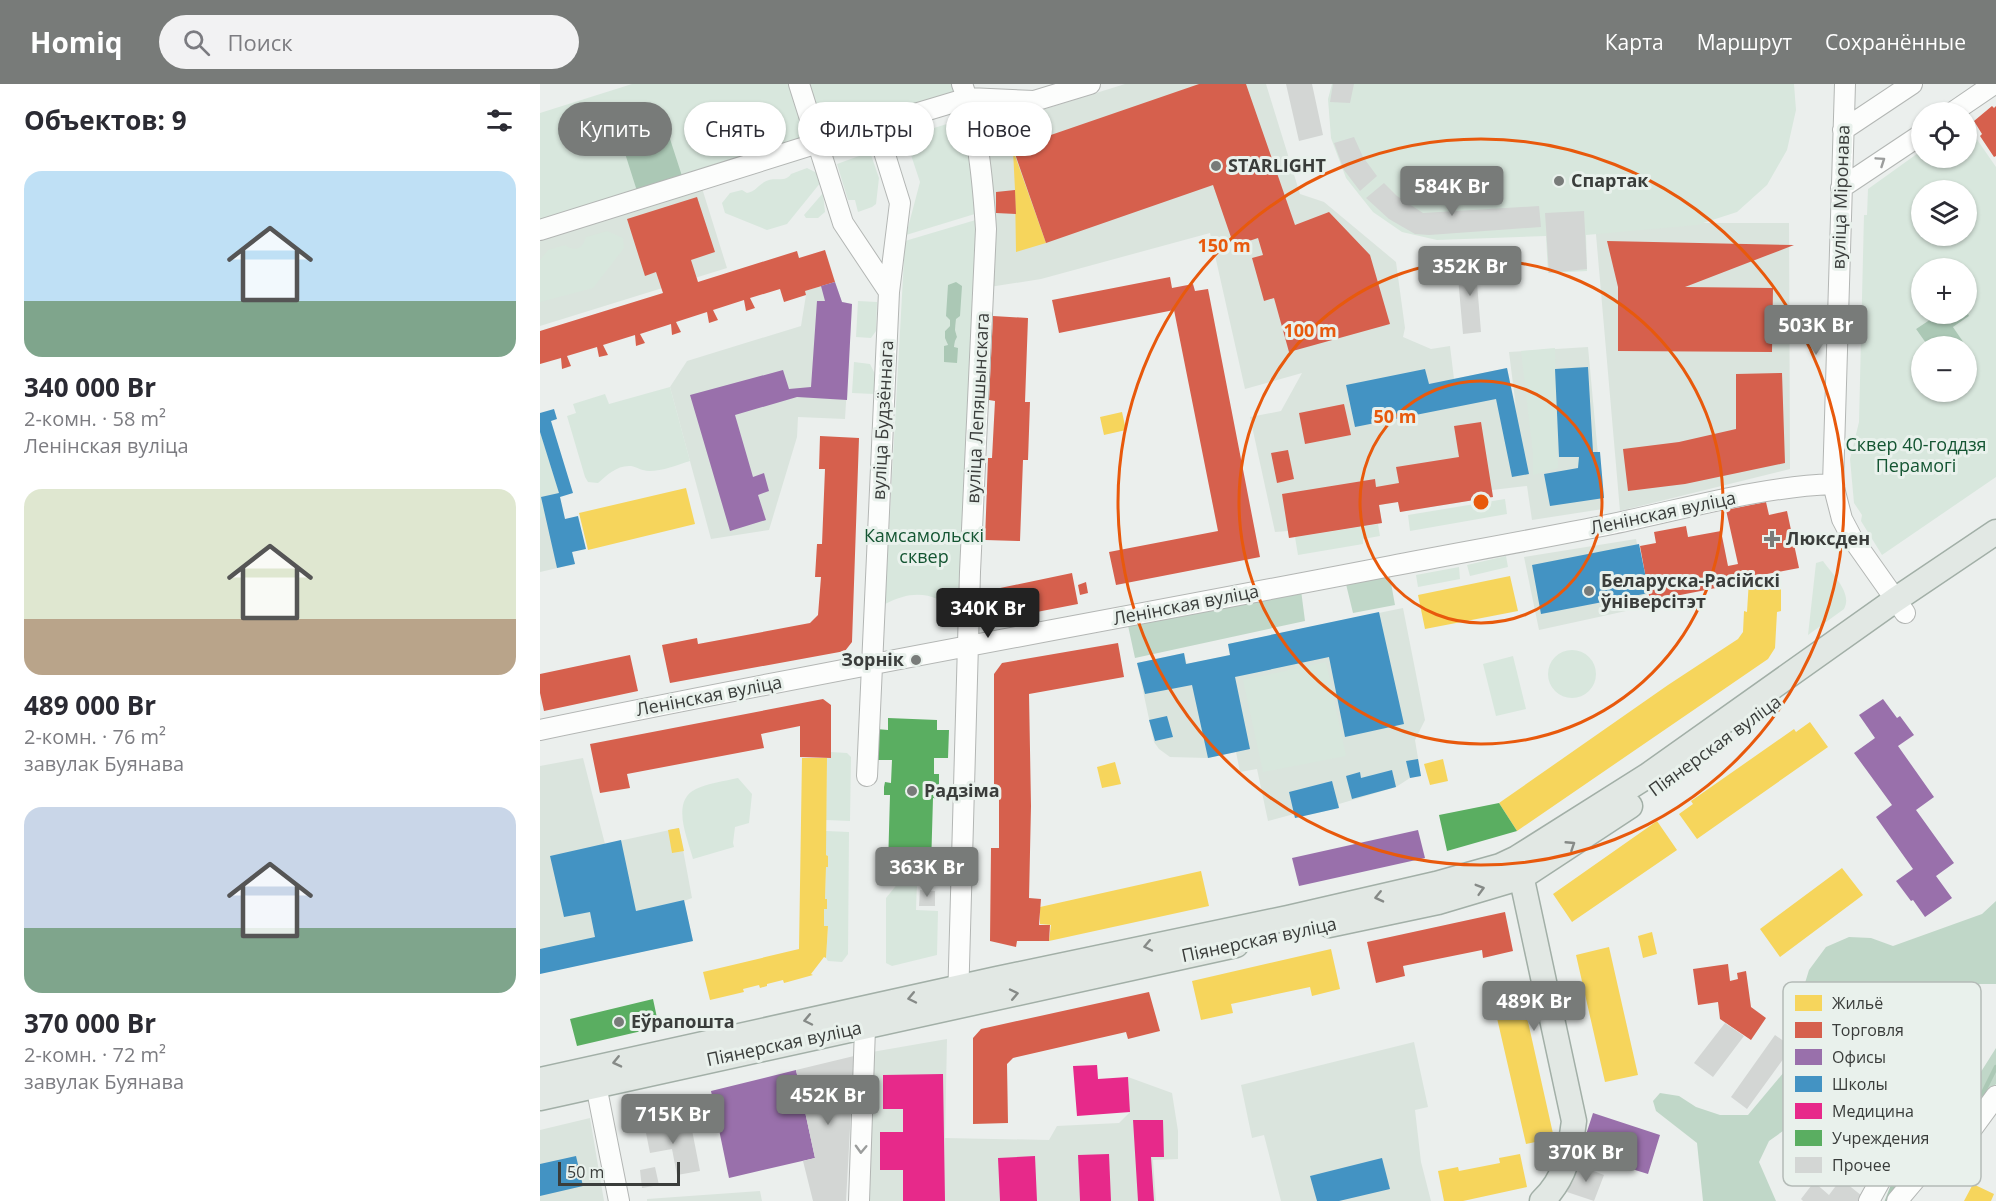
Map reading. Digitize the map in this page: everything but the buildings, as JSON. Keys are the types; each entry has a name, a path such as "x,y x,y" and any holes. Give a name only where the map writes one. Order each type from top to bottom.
{"main road":[{"path":"1900,607 1996,532"},
{"path":"1900,607 1996,551"},
{"name":"Піянерская вуліца","path":"540,1080 1438,902 1520,867 1655,790 1801,684 1900,607"},
{"path":"1520,867 1574,1121 1570,1154 1549,1197"},
{"name":"Піянерская вуліца","path":"540,1098 705,1060 866,1028 958,997"}],"street":[{"path":"799,84 805,102"},
{"path":"934,103 965,91 1034,101 1090,84"},
{"name":"вуліца Міронава","path":"1845,84 1833,484 1842,519 1852,538 1900,607"},
{"path":"1843,130 1912,84"},
{"path":"1968,102 1994,84"},
{"name":"вуліца Лепяшынскага","path":"958,997 970,572 986,229 983,185 965,91"},
{"path":"1841,188 1911,141"},
{"path":"540,230 798,149"},
{"path":"822,156 843,223 889,292"},
{"name":"вуліца Будзённага","path":"867,776 889,292 900,203 885,156"},
{"name":"Ленінская вуліца","path":"540,730 872,663 1553,535 1720,500 1802,486 1833,484"},
{"path":"859,1201 866,1028"},
{"path":"596,1085 619,1201"},
{"path":"1981,1116 1996,1096"},
{"path":"1869,1201 1877,1186"},
{"path":"1897,1201 1910,1186"}],"shaded area":[{"path":"1125,84 1266,84 1300,194 1324,202 1396,262 1405,328 1403,337 1431,349 1450,346 1454,379 1507,368 1516,408 1509,352 1588,347 1603,509 1532,520 1527,486 1492,490 1493,497 1400,512 1398,502 1379,505 1382,523 1289,538 1288,531 1275,532 1250,417 1281,411 1302,373 1245,389 1210,233 1041,279 983,288 986,229 970,156 1052,156 1052,107"},
{"path":"672,145 682,176 637,191 626,156 672,156"},
{"path":"701,185 727,268 540,326 540,234"},
{"path":"1595,223 1789,223 1790,469 1620,511"},
{"path":"835,282 842,302 852,304 845,419 798,417 797,437 769,530 711,539 670,387 687,361 801,326 805,291"},
{"path":"956,282 962,286 960,316 956,319 955,330 957,337 954,347 958,348 957,363 944,362 944,346 948,345 945,331 950,326 950,320 946,316 948,285"},
{"path":"1924,324 1957,324 1953,327 1959,336 1921,336 1916,329"},
{"path":"540,432 559,493 575,564 540,572"},
{"name":"Беларуска-Расійскі ўніверсітэт","path":"1636,539 1649,606 1539,630 1524,557"},
{"path":"1389,572 1395,605 1353,613 1345,580"},
{"path":"1301,590 1305,621 1135,658 1127,621"},
{"path":"1403,608 1425,720 1415,740 1421,776 1410,778 1396,787 1339,804 1339,808 1295,818 1294,814 1268,821 1257,769 1240,772 1236,752 1208,758 1170,757 1154,742 1137,663 1184,653 1187,664 1230,655 1228,644"},
{"path":"583,758 605,844 679,828 692,898 684,901 693,941 540,973 540,766"},
{"path":"1996,901 1996,984 1981,984 1981,982 1805,982 1809,970 1826,947 1849,937 1871,938 1893,946 1982,914"},
{"path":"947,1039 945,1138 1049,1140 1057,1126 1119,1123 1130,1112 1128,1077 1172,1093 1178,1131 1178,1159 1153,1160 1156,1201 866,1201 872,1052"},
{"path":"1414,1042 1428,1107 1415,1110 1421,1162 1431,1201 1281,1201 1264,1135 1252,1138 1241,1085"},
{"path":"1996,1048 1996,1084 1983,1100 1981,1099 1981,1072"},
{"path":"1783,1073 1783,1131 1769,1141 1759,1162 1776,1201 1703,1201 1697,1143 1656,1111 1653,1101 1660,1093 1679,1096 1696,1107 1720,1115 1748,1115"},
{"path":"590,1118 604,1201 540,1201 540,1130"},
{"path":"760,1191 762,1201 647,1201 647,1199"}],"green space":[{"path":"632,84 954,84 958,93 929,102 798,102 798,143 786,147 786,102 684,102 684,156 757,156 540,224 540,113 558,107 558,156 672,156 672,102 575,102"},
{"name":"Спартак","path":"1332,84 1794,84 1796,110 1787,150 1767,185 1737,212 1697,225 1586,235 1587,271 1548,273 1546,236 1437,240 1402,232 1373,212 1346,178 1331,138 1328,99"},
{"path":"946,124 946,156 969,156 978,213 906,235 920,182 911,156 934,156 934,128"},
{"name":"Сквер 40-годдзя Перамогі","path":"1977,139 1996,167 1996,477 1882,555 1861,521 1862,515 1854,503 1850,459 1859,422 1864,215 1867,215 1868,189 1911,158 1911,168 1977,168","holes":["1911,258 1977,258 1977,324 1957,324 1953,327 1959,336 1977,336 1977,402 1911,402 1911,336 1921,336 1916,329 1924,324 1911,324"]},
{"path":"859,156 871,156 879,178 876,204 858,212 855,200 848,200 837,164"},
{"path":"807,168 817,173 821,182 787,224 767,230 725,213 722,203 730,193 742,190 747,193 766,181 784,179"},
{"path":"823,193 825,212 818,218 806,218 804,215"},
{"name":"Камсамольскі сквер","path":"979,219 958,613 940,600 923,595 904,596 885,604 905,241","holes":["956,319 957,337 954,348 957,348 944,362 945,346 948,346 945,331 950,326 950,320"]},
{"path":"607,231 623,238 624,248 593,288 540,302 540,260 548,250 565,245 575,249 581,247 586,237"},
{"path":"858,301 877,302 876,331 871,338 856,337"},
{"path":"1555,348 1558,468 1533,475 1533,454 1521,351"},
{"path":"854,362 870,364 875,374 874,394 852,393"},
{"path":"670,387 690,461 654,471 621,467 598,483 588,482 567,416 576,413 573,404 605,394 609,404"},
{"path":"540,432 559,493 541,497 545,517 540,518"},
{"path":"1505,499 1507,514 1410,531 1408,515"},
{"path":"1378,524 1380,536 1363,539 1363,544 1298,555 1295,537"},
{"path":"1506,556 1508,567 1470,576 1467,565"},
{"path":"1823,561 1844,590 1846,603 1844,609 1808,635 1816,563"},
{"path":"1459,567 1460,579 1418,587 1416,575"},
{"path":"1567,650 1577,650 1589,657 1596,669 1596,679 1589,691 1577,698 1567,698 1552,687 1548,679 1548,669 1559,654"},
{"path":"1513,656 1526,709 1496,716 1483,664"},
{"path":"1326,662 1346,756 1263,772 1243,680"},
{"path":"831,752 847,753 851,757 850,821 826,820 827,758 831,758"},
{"path":"738,778 752,794 749,823 735,827 734,847 693,859 683,821 684,802 688,795 696,789"},
{"path":"826,831 849,832 848,954 842,962 828,961 826,958 828,927 824,926 824,909 827,909 825,899 828,856 826,855"},
{"path":"899,882 917,882 916,910 938,911 937,955 892,966 886,963 886,898"}],"waterway":[{"path":"1981,1094 1996,1067"},
{"path":"1887,1201 1893,1186"}],"place":[{"name":"STARLIGHT","path":"1216,166"},
{"name":"Спартак","path":"1559,181"},
{"name":"Люксден","path":"1772,539"},
{"name":"Беларуска-Расійскі ўніверсітэт","path":"1589,591"},
{"name":"Зорнік","path":"916,660"},
{"name":"Радзіма","path":"912,791"},
{"name":"Еўрапошта","path":"619,1022"}]}
